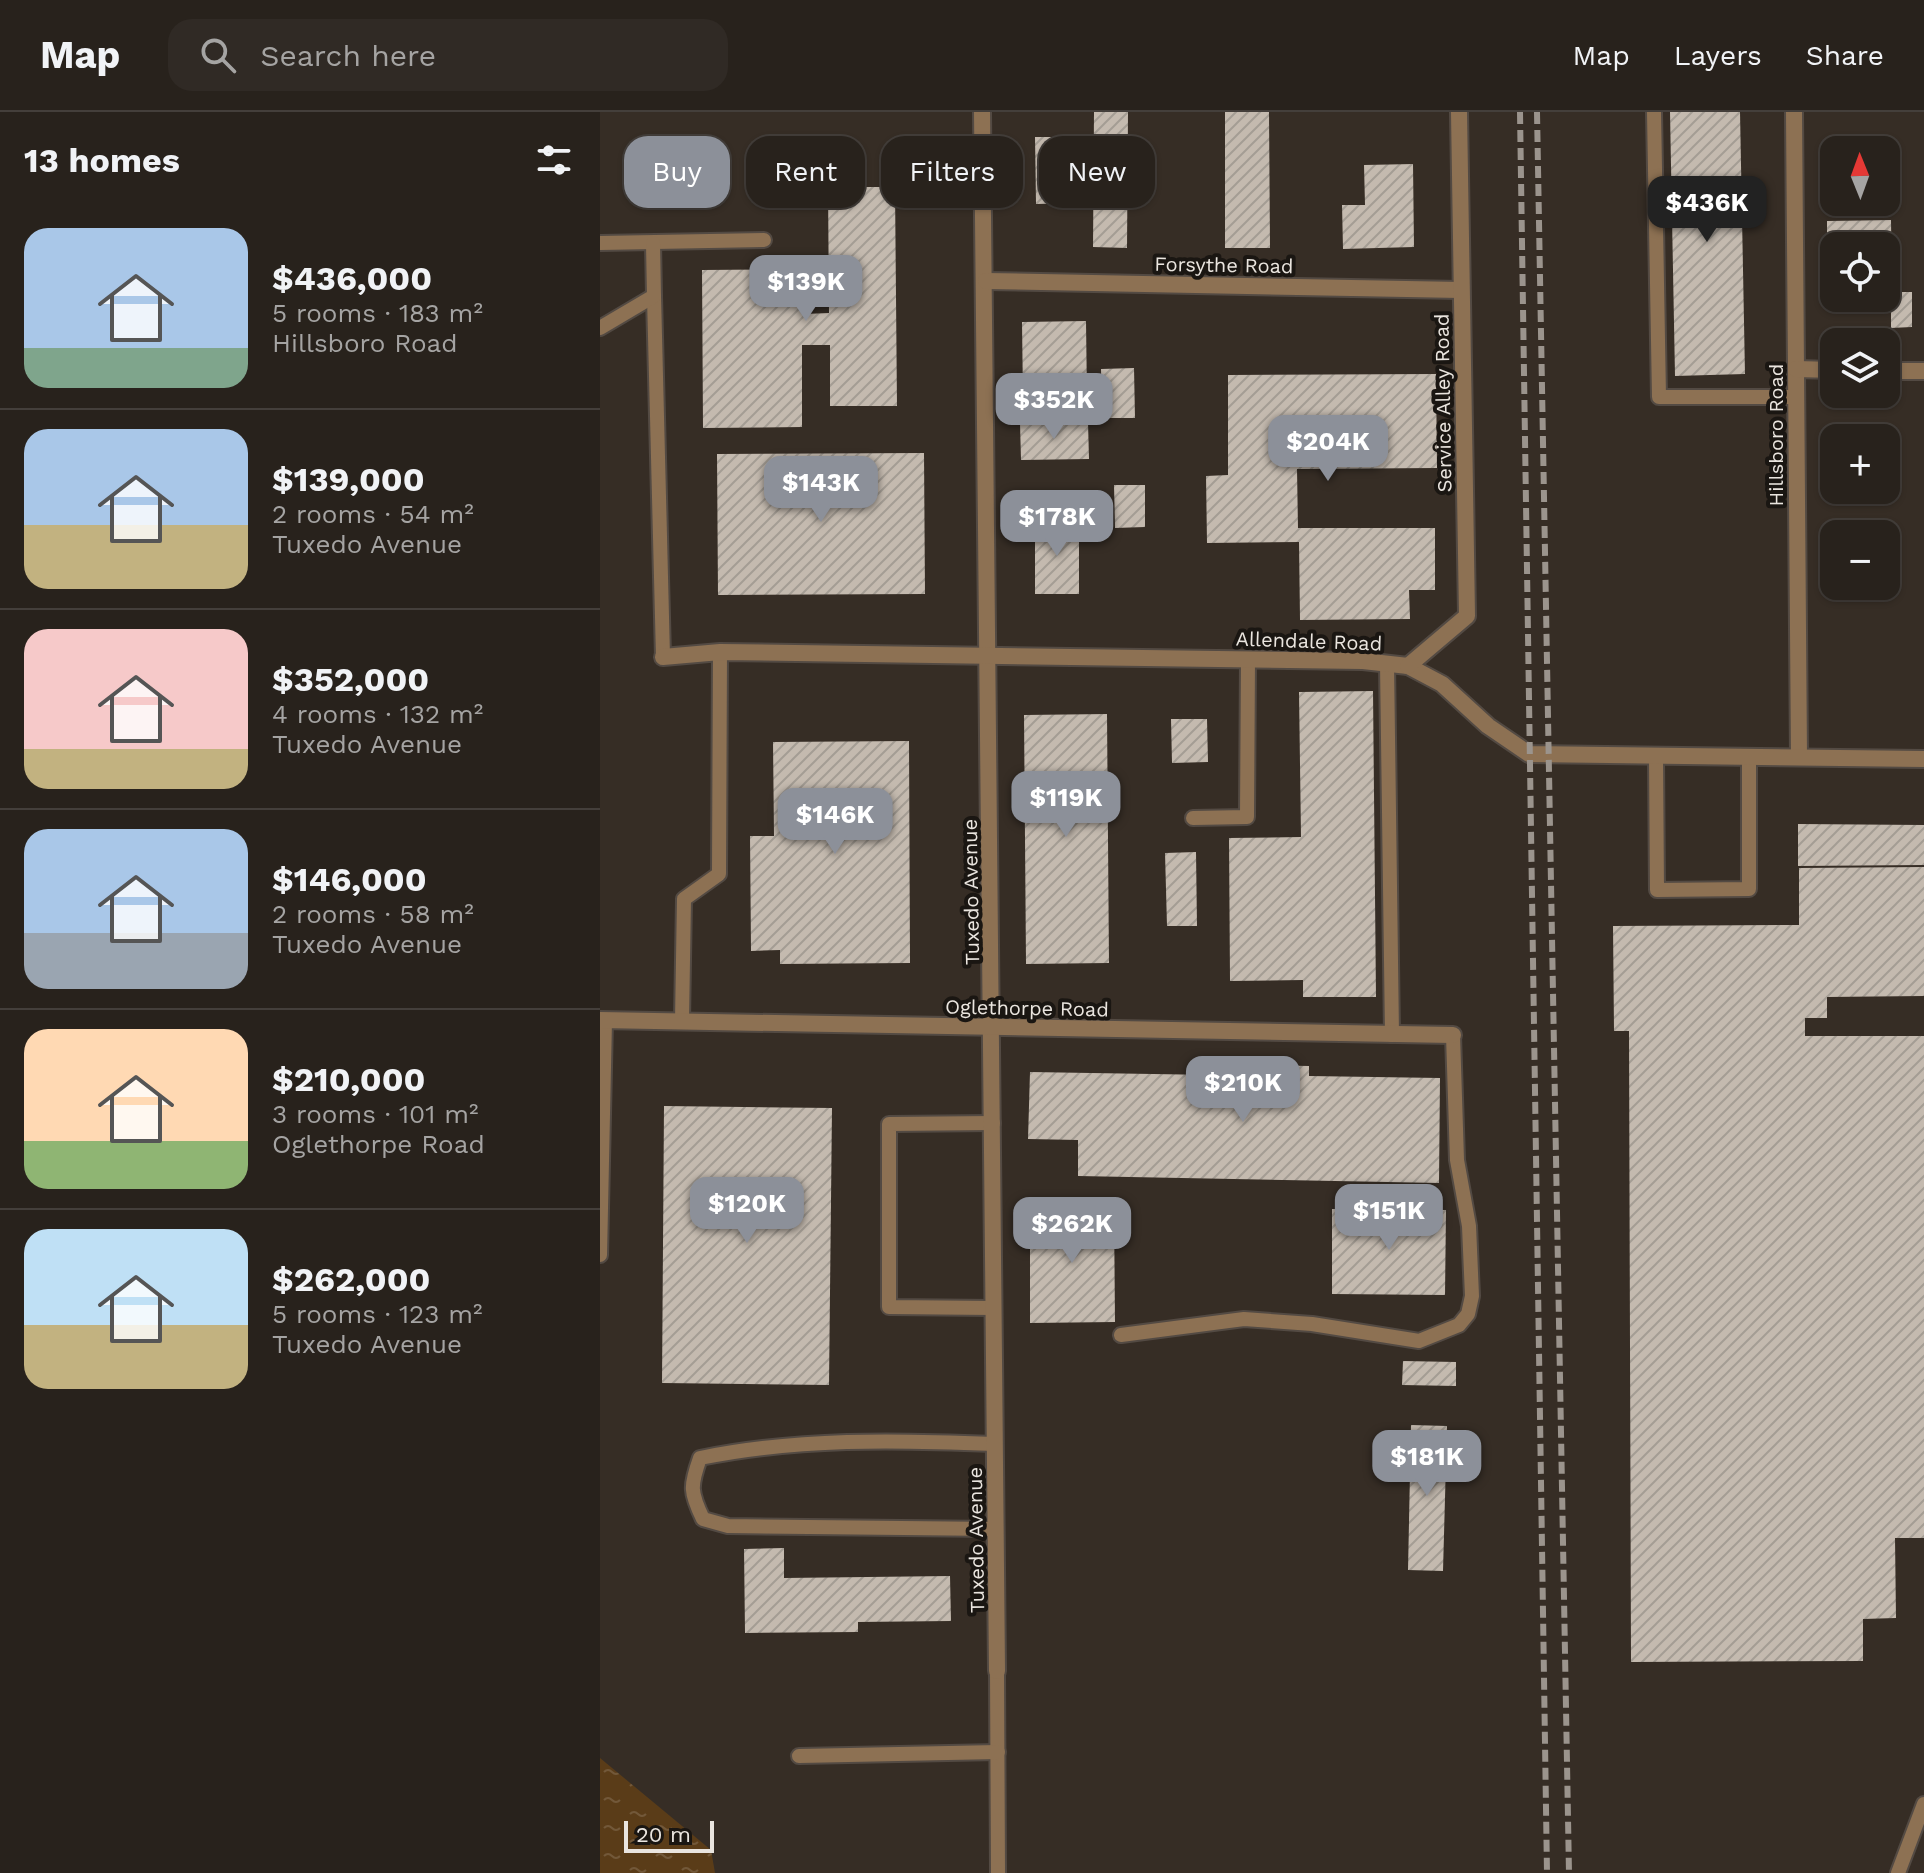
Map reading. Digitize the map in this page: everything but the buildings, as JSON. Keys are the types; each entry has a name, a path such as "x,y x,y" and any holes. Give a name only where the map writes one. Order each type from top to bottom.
{"street":[{"name":"Tuxedo Avenue","path":"982,112 997,1671"},
{"name":"Service Alley Road","path":"1408,666 1467,616 1459,112"},
{"name":"Hillsboro Road","path":"1794,112 1799,757"},
{"name":"Forsythe Road","path":"986,281 1461,290"},
{"path":"1796,369 1820,370"},
{"path":"1900,371 1924,371"},
{"name":"Allendale Road","path":"663,657 720,652 989,654 1387,663 1408,666 1442,684 1488,726 1529,754 1924,759"},
{"name":"Oglethorpe Road","path":"603,1020 1453,1035"}],"lane":[{"path":"1654,112 1659,397 1796,397"},
{"path":"600,243 764,240"},
{"path":"653,243 663,657"},
{"path":"600,328 654,296"},
{"path":"682,1021 684,899 719,874 720,652"},
{"path":"1193,818 1247,817 1248,659"},
{"path":"1387,663 1392,1035"},
{"path":"1656,757 1657,890 1749,889 1749,757"},
{"path":"600,1255 603,1020"},
{"path":"1121,1335 1244,1319 1312,1324 1419,1341 1459,1325 1468,1314 1472,1296 1469,1226 1457,1160 1453,1035"},
{"path":"993,1123 889,1124 889,1307 994,1308"},
{"path":"995,1444 828,1441 739,1450 700,1458 691,1485 693,1498 703,1519 728,1526 996,1529"},
{"path":"997,1671 998,1873"},
{"path":"799,1756 998,1752"},
{"path":"1898,1873 1924,1804"}],"water":[{"path":"600,1758 711,1850 715,1873 600,1873"}],"railway":[{"path":"1520,112 1547,1873"},
{"path":"1537,112 1569,1873"}]}
